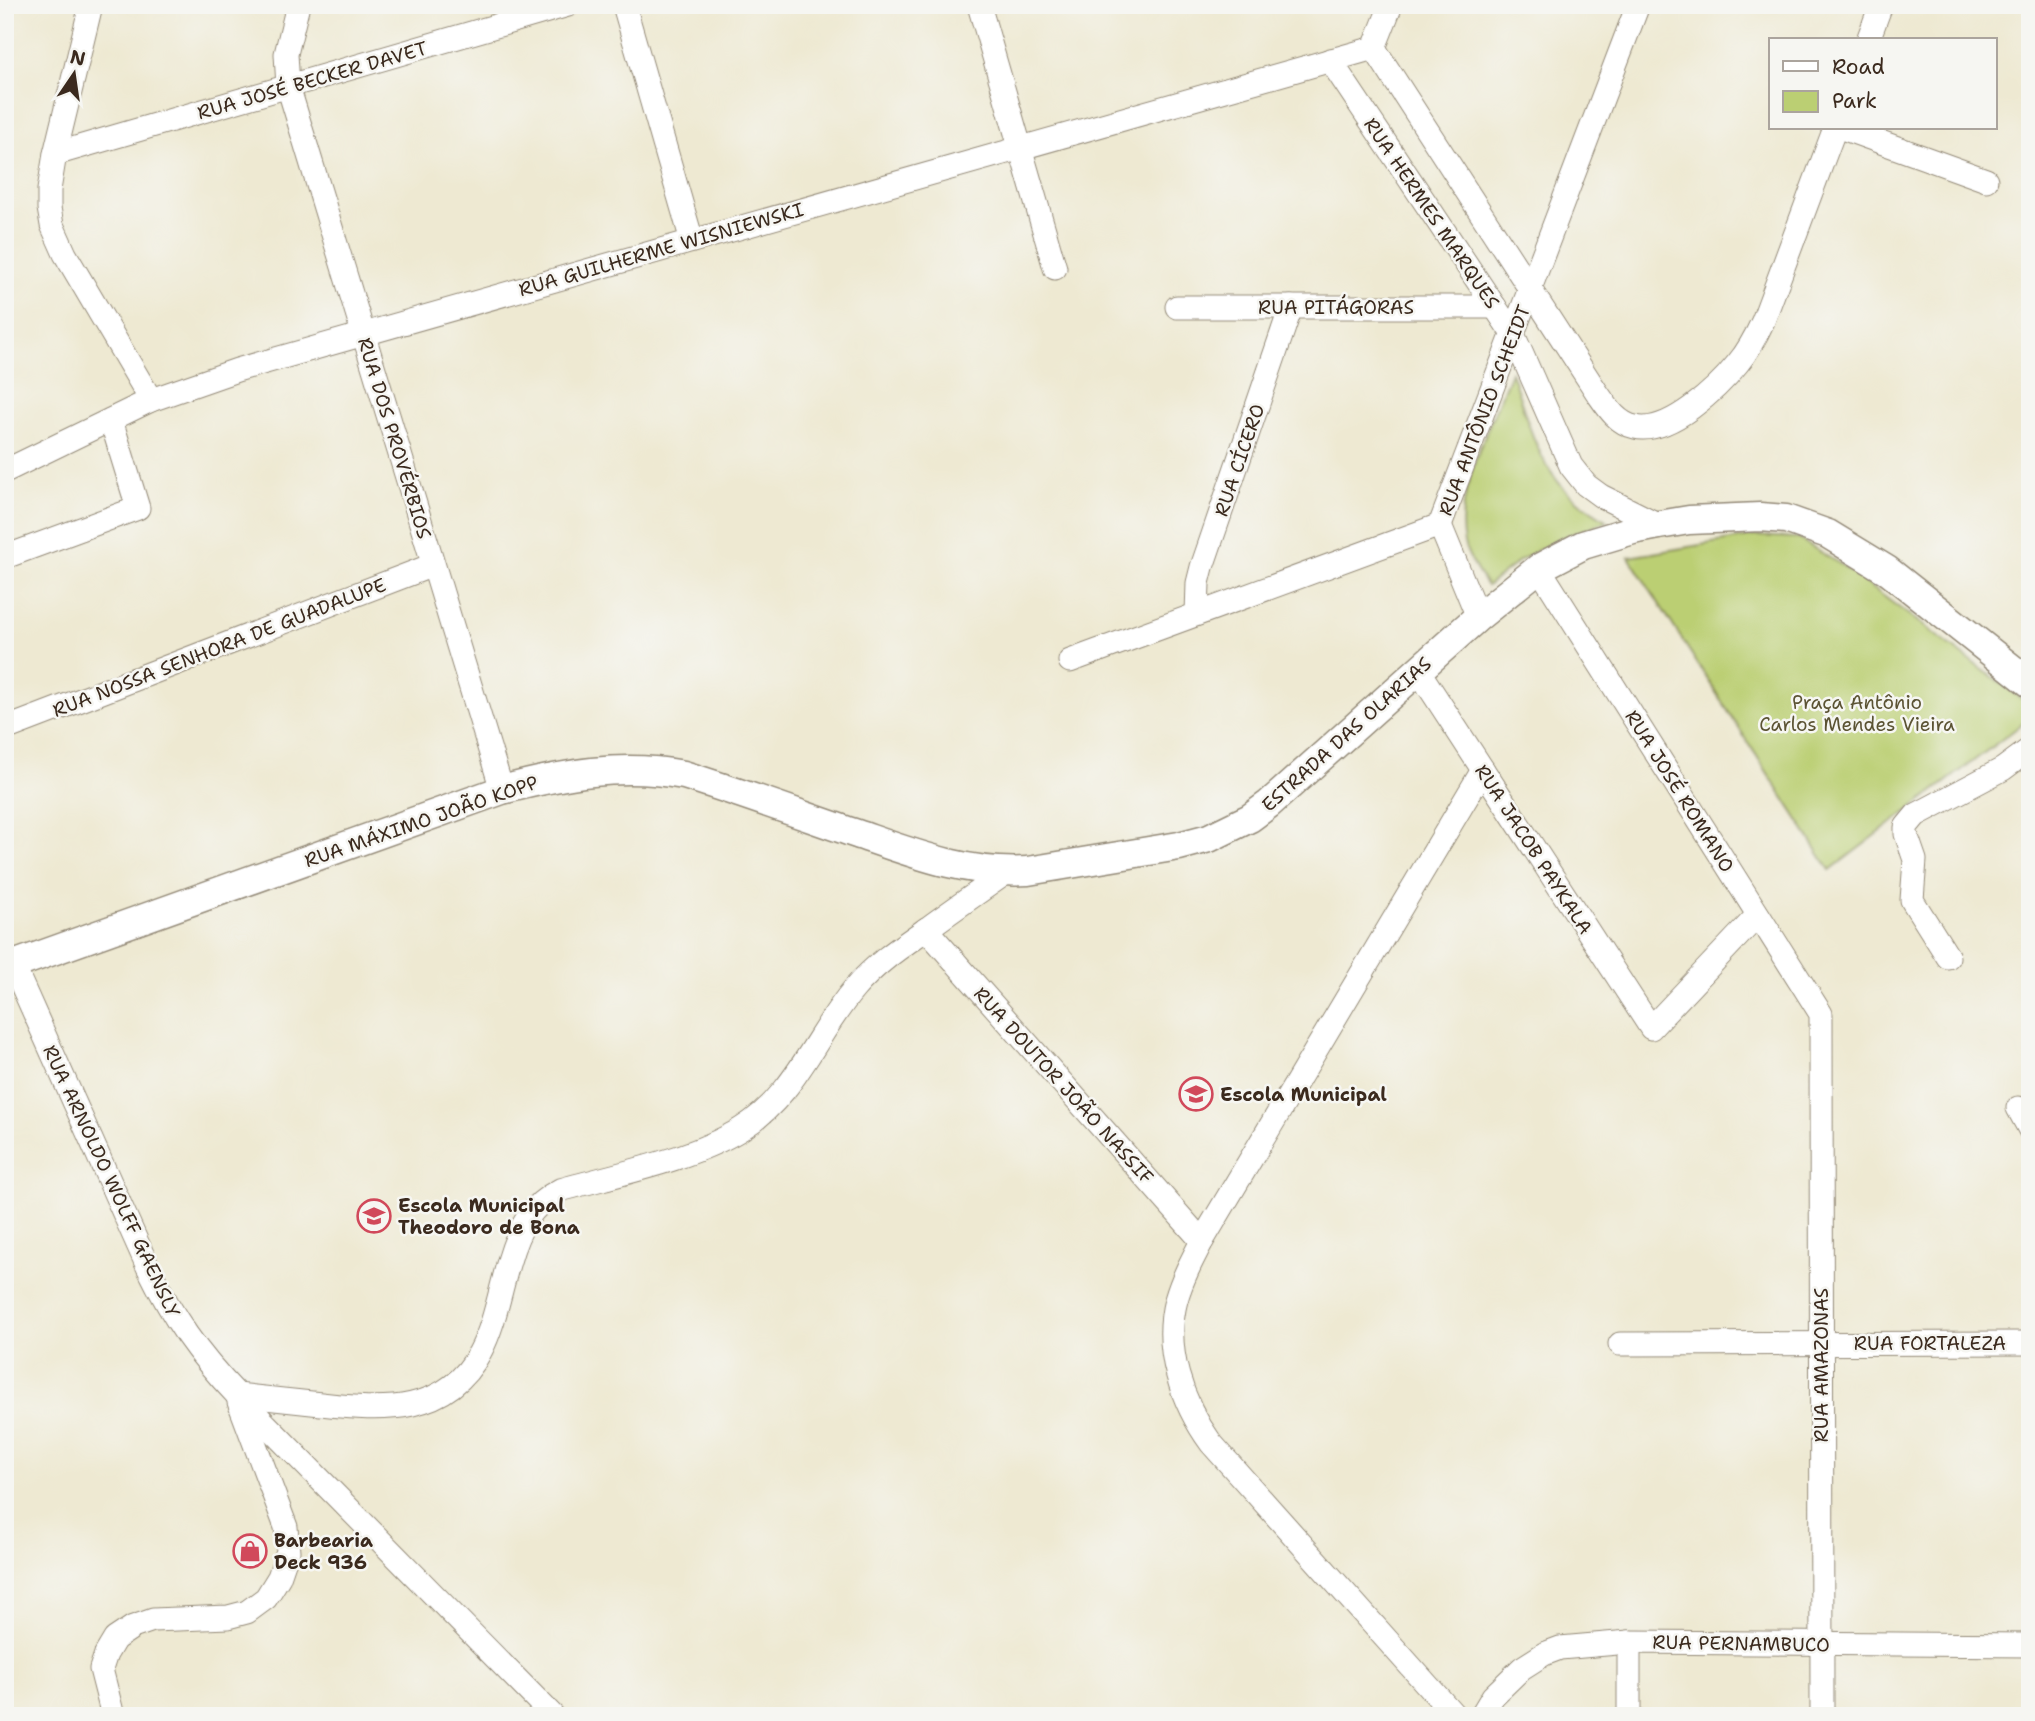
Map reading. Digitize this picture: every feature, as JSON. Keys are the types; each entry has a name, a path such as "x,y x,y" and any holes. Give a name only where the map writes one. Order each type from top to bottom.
{"main road":[{"name":"ESTRADA DAS OLARIAS","path":"1007,872 1028,871 1179,846 1230,830 1269,804 1478,617 1539,568 1583,545 1659,525 1689,520 1760,517 1786,519 1809,526 1847,544 1887,570 2030,683"},
{"name":"RUA MÁXIMO JOÃO KOPP","path":"9,966 502,790 583,772 624,768 659,770 706,782 941,861 976,869 1007,872"}],"street":[{"path":"91,5 55,154 49,208 58,242 151,400"},
{"name":"RUA DOS PROVÉRBIOS","path":"298,5 286,54 288,86 502,790"},
{"name":"RUA JOSÉ BECKER DAVET","path":"55,154 568,5"},
{"path":"624,5 692,241"},
{"path":"979,5 1055,268"},
{"path":"1330,60 1374,48 1391,5"},
{"name":"RUA ANTÔNIO SCHEIDT","path":"1070,661 1440,524 1638,5"},
{"path":"1869,38 1881,5"},
{"name":"RUA HERMES MARQUES","path":"1374,48 1610,410 1623,422 1636,427 1650,428 1682,414 1719,384 1751,345 1763,321 1834,130"},
{"name":"RUA GUILHERME WISNIEWSKI","path":"5,471 151,400 226,373 1330,60"},
{"name":"RUA HERMES MARQUES","path":"1330,60 1513,334 1571,466 1586,485 1601,496 1659,525"},
{"path":"1848,130 1986,180"},
{"name":"RUA PITÁGORAS","path":"1177,307 1495,307"},
{"name":"RUA CÍCERO","path":"1197,614 1198,583 1202,567 1291,307"},
{"path":"5,557 138,508 111,420"},
{"path":"1440,524 1478,617"},
{"name":"RUA NOSSA SENHORA DE GUADALUPE","path":"5,729 433,565"},
{"name":"RUA JOSÉ ROMANO","path":"1539,568 1821,1014"},
{"name":"RUA JACOB PAYKALA","path":"1418,670 1651,1028 1758,915"},
{"path":"1948,957 1912,900 1915,860 1906,827 1916,815 2003,769 2030,749"},
{"path":"1455,1716 1211,1443 1196,1422 1184,1397 1177,1370 1174,1336 1175,1303 1185,1274 1202,1241 1483,770"},
{"name":"ESTRADA DAS OLARIAS","path":"237,1395 383,1409 410,1406 450,1388 467,1372 481,1351 521,1227 543,1199 560,1190 706,1147 741,1129 766,1111 788,1087 855,988 878,965 1007,872"},
{"name":"RUA DOUTOR JOÃO NASSIF","path":"926,929 1202,1241"},
{"name":"RUA ARNOLDO WOLFF GAENSLY","path":"9,966 168,1307 189,1341 237,1395 553,1716"},
{"name":"RUA AMAZONAS","path":"1821,1014 1822,1716"},
{"path":"2018,1108 2030,1130"},
{"name":"RUA FORTALEZA","path":"1620,1344 2030,1343"},
{"path":"113,1716 101,1669 106,1654 116,1639 133,1627 153,1620 228,1617 247,1612 266,1598 279,1577 288,1551 286,1527 237,1395"},
{"path":"1629,1642 1629,1716"},
{"name":"RUA PERNAMBUCO","path":"1481,1716 1503,1686 1522,1668 1544,1654 1560,1648 1629,1642 2030,1645"}],"green space":[{"path":"1511,372 1535,442 1548,468 1567,491 1607,521 1558,539 1519,561 1487,586 1464,543 1464,502 1485,434"},
{"name":"Praça Antônio Carlos Mendes Vieira","path":"1754,536 1797,538 1843,566 2030,705 2030,718 1830,870 1629,557"}],"place":[{"name":"Escola Municipal","path":"1196,1094"},
{"name":"Escola Municipal Theodoro de Bona","path":"374,1216"},
{"name":"Barbearia Deck 936","path":"250,1551"}]}
